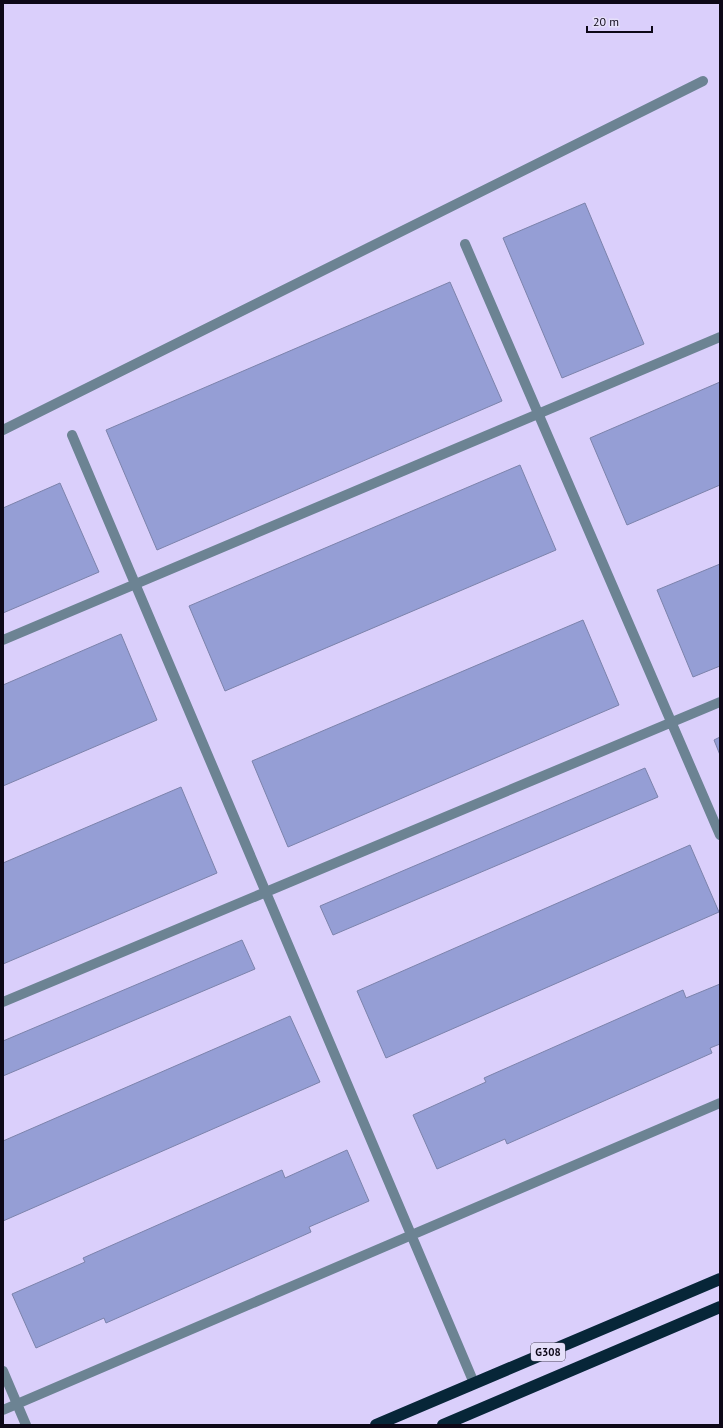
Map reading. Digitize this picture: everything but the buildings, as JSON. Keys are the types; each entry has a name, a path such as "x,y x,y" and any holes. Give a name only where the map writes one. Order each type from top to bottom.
{"highway":[{"name":"G308","path":"376,1425 720,1279"},
{"name":"G308","path":"443,1425 720,1307"}],"lane":[{"path":"3,430 703,81"},
{"path":"465,244 720,834"},
{"path":"3,640 720,337"},
{"path":"72,435 474,1383"},
{"path":"3,1002 720,702"},
{"path":"3,1410 720,1103"},
{"path":"3,1371 26,1425"}]}
